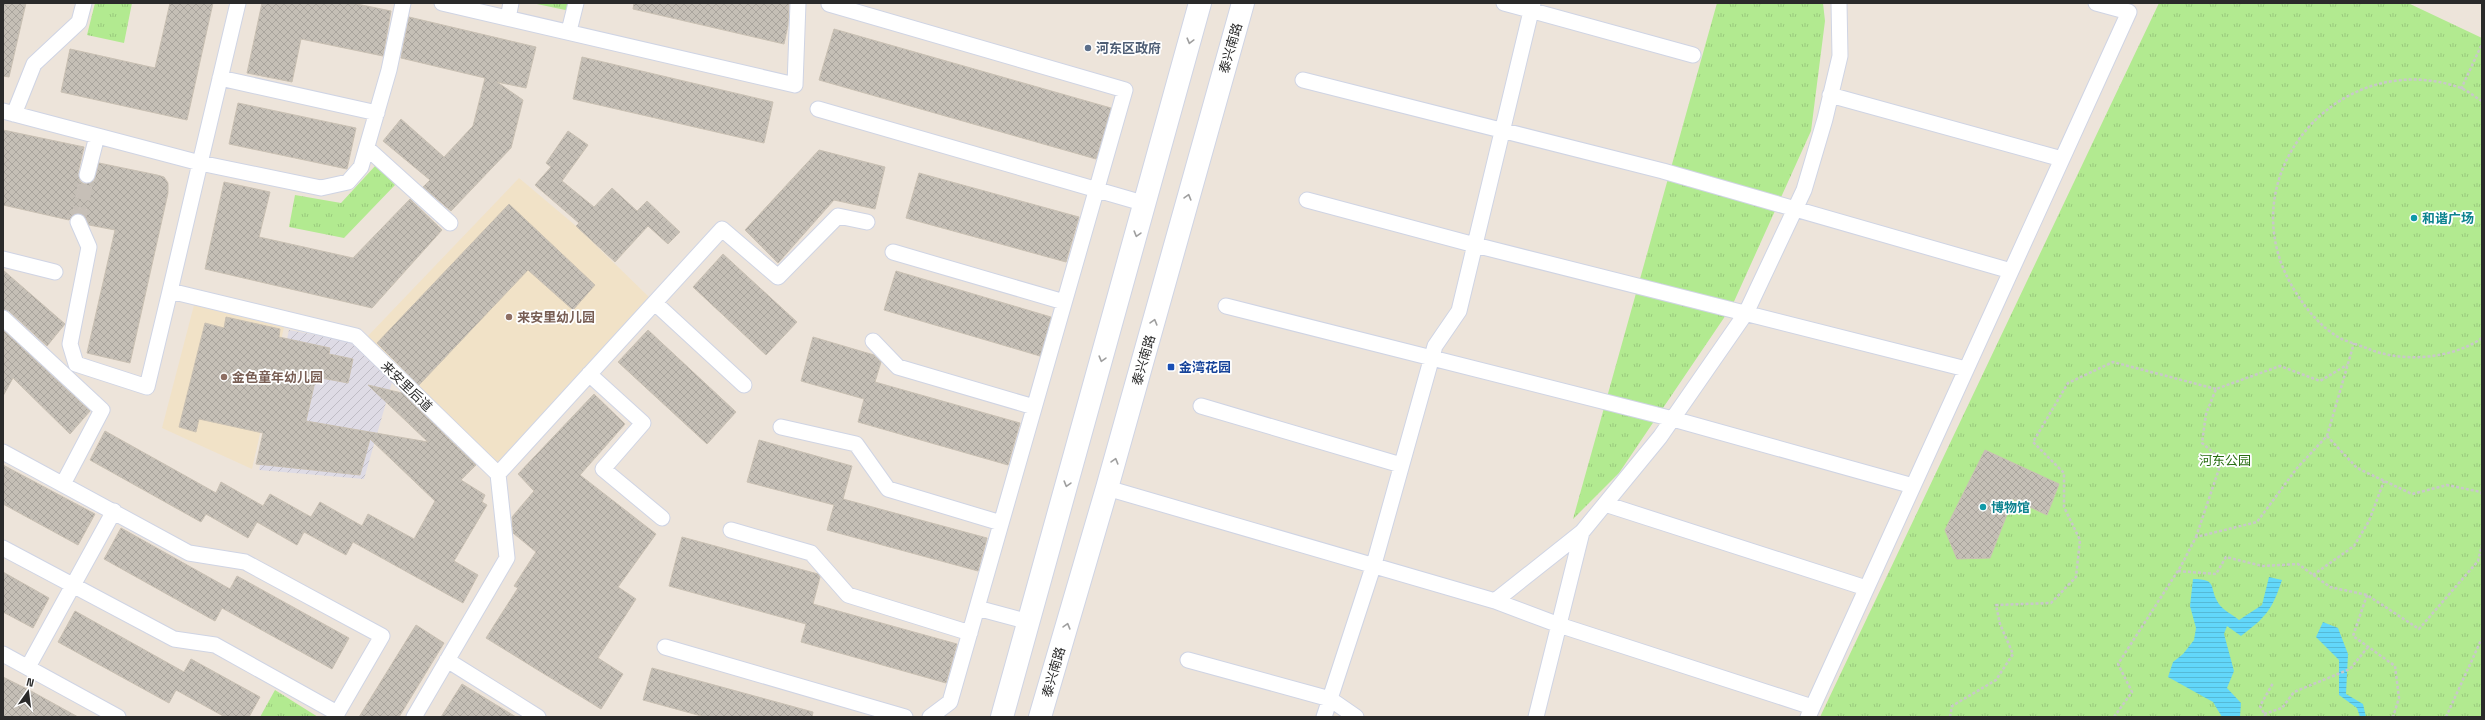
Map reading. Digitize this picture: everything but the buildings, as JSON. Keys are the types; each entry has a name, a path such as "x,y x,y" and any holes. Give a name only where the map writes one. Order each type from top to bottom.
{"main road":[{"path":"1002,717 1146,204 1200,3"},
{"name":"泰兴南路","path":"1040,717 1107,488 1242,3"}],"street":[{"path":"84,3 79,22 34,64 9,113 200,163 320,188 348,182 361,167 389,70 403,3"},
{"path":"78,222 89,247 70,344 76,364 147,386 238,3"},
{"path":"442,3 569,31 795,85 798,3"},
{"path":"508,18 511,3"},
{"path":"569,31 576,3"},
{"path":"1504,3 1532,7 1693,55"},
{"path":"1495,601 1582,532 1673,419 1746,313 1804,190 1840,56 1838,3"},
{"path":"1107,488 1374,564 1495,601 1559,625 1810,712 2131,7 2096,3"},
{"path":"829,4 1125,90 950,702 930,717"},
{"path":"1324,717 1374,564 1435,346 1459,311 1532,7"},
{"path":"220,78 377,113"},
{"path":"1303,80 1663,172 1794,211 2011,272"},
{"path":"1830,95 2062,159"},
{"path":"818,109 1146,204"},
{"path":"87,175 97,136"},
{"path":"366,148 450,223"},
{"path":"1307,200 1475,245 1966,369"},
{"path":"414,717 507,558 498,474 589,374 722,229 778,278 838,216 867,222"},
{"path":"893,252 1064,302"},
{"path":"3,259 55,272"},
{"name":"来安里后道","path":"170,291 356,336 498,474"},
{"path":"654,303 744,386"},
{"path":"1226,306 1673,419 1913,486"},
{"path":"3,318 102,410 63,484"},
{"path":"873,341 898,367 1034,407"},
{"path":"589,374 643,423 603,469 662,518"},
{"path":"1201,406 1401,465"},
{"path":"781,426 856,444 888,489 1001,523"},
{"path":"3,452 190,553 245,562 382,636 336,715 215,645 174,640 3,548"},
{"path":"1605,504 1866,588"},
{"path":"28,668 114,511"},
{"path":"731,530 812,554 848,595 970,633"},
{"path":"1536,717 1582,532"},
{"path":"977,608 1028,622"},
{"path":"666,647 905,717"},
{"path":"3,654 118,717"},
{"path":"447,660 538,717"},
{"path":"1188,660 1330,699 1356,717"}],"path":[{"path":"2461,88 2482,44"},
{"path":"2482,100 2461,88 2417,80 2372,85 2331,105 2298,137 2278,178 2272,223 2281,268 2304,307 2338,337 2381,354 2428,357 2472,345 2482,338"},
{"path":"2196,537 2257,522 2297,468 2327,436 2354,343"},
{"path":"1950,717 1952,706 1996,680 2013,654 2000,624 1996,605 2051,603 2076,576 2080,540 2064,507 2064,473 2033,442 2068,383 2113,362 2216,389 2280,366 2320,381 2348,365"},
{"path":"2114,717 2132,692 2118,664 2177,571 2196,537 2222,460 2202,443 2206,414 2216,389"},
{"path":"2327,436 2357,468 2412,494 2447,485 2481,492 2482,496"},
{"path":"2314,575 2354,546 2369,521 2384,481"},
{"path":"2177,571 2216,574 2226,557 2262,566 2298,564 2330,587 2367,595 2419,629 2478,561 2482,545"},
{"path":"2367,595 2353,636 2395,666 2399,698 2393,717"},
{"path":"2446,717 2482,638"},
{"path":"2273,683 2260,706 2265,715 2282,708 2294,692 2350,668 2368,647"}],"shaded area":[{"name":"来安里幼儿园","path":"519,178 576,226 650,298 499,464 367,337"},
{"name":"金色童年幼儿园","path":"194,305 284,327 252,469 162,428"},
{"path":"289,330 353,342 392,382 364,479 259,470"}],"green space":[{"path":"95,3 132,3 124,43 87,35"},
{"path":"532,3 572,3 570,11"},
{"path":"1717,3 1823,3 1825,21 1811,131 1732,306 1619,473 1573,519"},
{"name":"河东公园","path":"2159,3 2408,3 2482,38 2482,717 1820,717"},
{"path":"376,165 395,185 344,238 289,227 295,195 341,203"},
{"path":"275,690 318,717 260,717"}],"water":[{"path":"2269,577 2282,580 2275,599 2267,612 2257,623 2241,636 2227,626 2224,634 2234,671 2227,688 2241,703 2240,717 2222,717 2213,702 2168,677 2173,662 2183,654 2194,640 2196,628 2190,606 2193,579 2201,579 2210,583 2219,604 2239,620 2262,605"},
{"path":"2323,622 2338,628 2348,654 2346,694 2363,704 2366,717 2360,717 2357,708 2339,695 2339,660 2316,637"}],"tunnel":[{"path":"78,222 87,175"}],"place":[{"name":"河东区政府","path":"1088,48"},
{"name":"和谐广场","path":"2414,218"},
{"name":"来安里幼儿园","path":"509,317"},
{"name":"金湾花园","path":"1171,367"},
{"name":"金色童年幼儿园","path":"224,377"},
{"name":"博物馆","path":"1983,507"}]}
